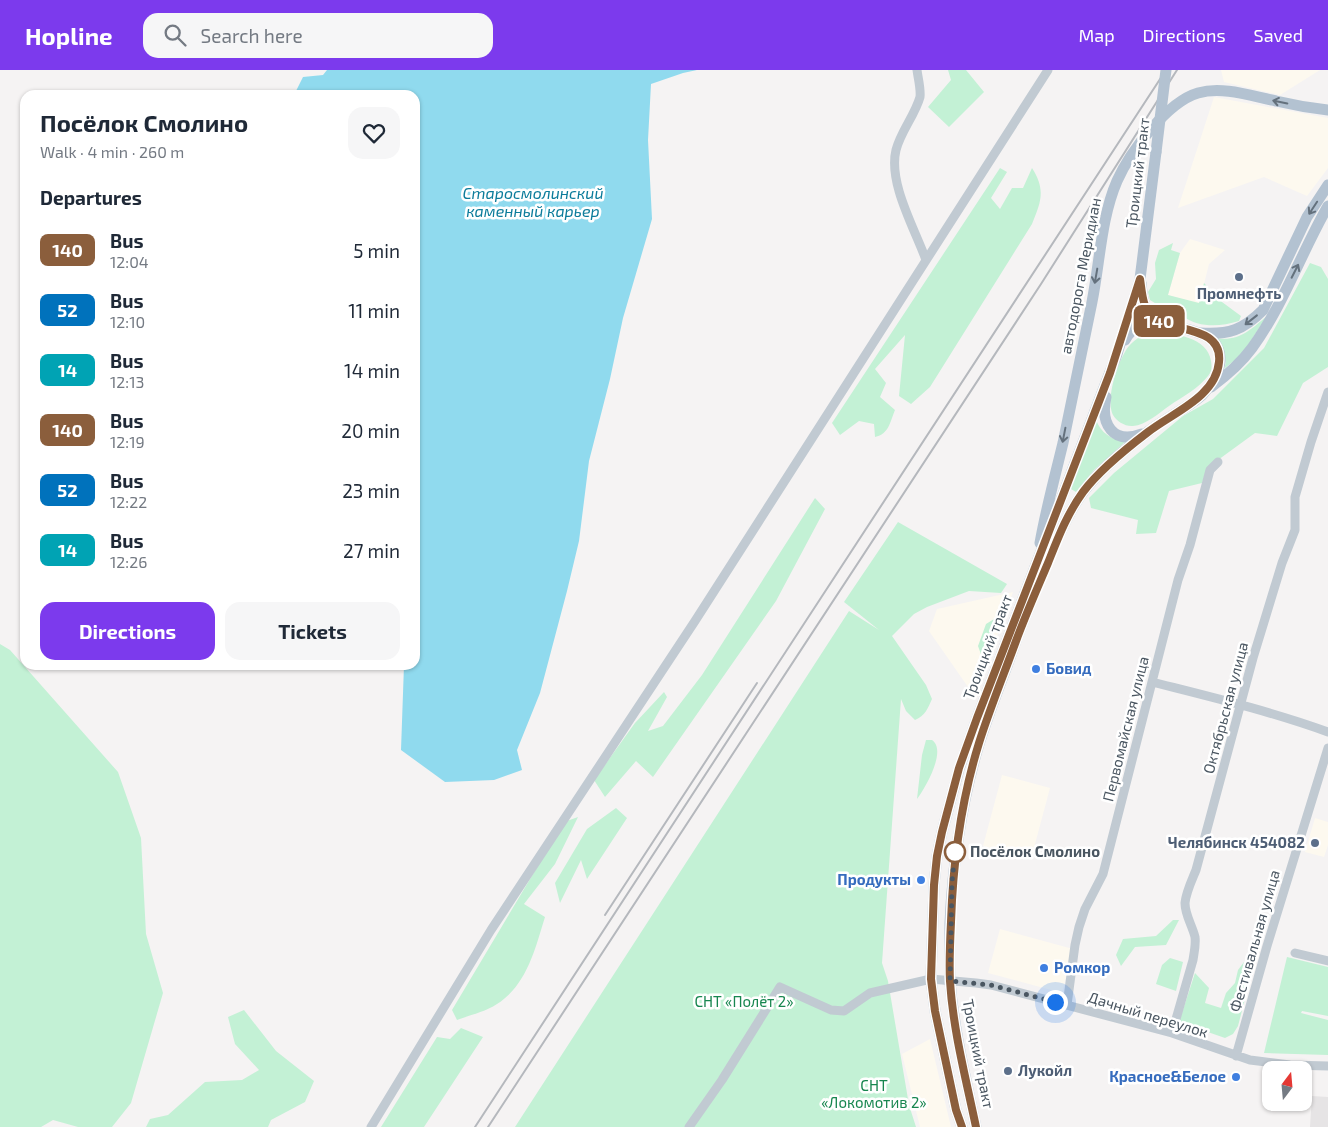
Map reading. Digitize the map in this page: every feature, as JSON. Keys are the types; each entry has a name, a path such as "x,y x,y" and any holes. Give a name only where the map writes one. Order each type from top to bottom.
{"main road":[{"name":"Троицкий тракт","path":"962,1127 956,1110 935,1011 931,979 934,885 937,856 959,768 1110,373 1140,279 1166,70"},
{"name":"автодорога Меридиан","path":"1036,566 1092,300 1108,207 1118,180 1129,161 1156,123 1171,109 1198,93 1209,91 1226,92 1328,110"},
{"path":"1200,333 1215,334 1238,330 1252,321 1263,310 1307,218 1328,185"},
{"path":"1203,394 1229,373 1252,349 1274,314 1328,206"},
{"name":"Троицкий тракт","path":"976,1127 954,1018 950,981 952,882 955,851 970,777 980,741 1024,620 1065,520 1094,479 1148,431 1203,394 1216,376 1220,359 1219,352 1213,342 1200,333 1164,323 1152,317 1143,298 1140,279"},
{"path":"1117,354 1132,330 1138,326 1164,323"},
{"path":"1110,373 1104,405 1106,424 1115,434 1126,438 1148,431"}],"street":[{"path":"917,70 920,96 896,150 896,178 901,199 926,260"},
{"path":"371,1127 491,930 695,621 1048,70"},
{"name":"Октябрьская улица","path":"1172,1033 1195,948 1195,937 1186,910 1187,892 1196,870 1253,658 1282,563 1295,530 1295,497 1328,392"},
{"name":"Первомайская улица","path":"1067,1005 1077,934 1086,909 1103,874 1178,580 1190,545 1210,470 1218,462"},
{"path":"1152,682 1242,704 1291,718 1328,732"},
{"name":"Фестивальная улица","path":"1236,1056 1267,946 1328,748"},
{"path":"1295,953 1328,961"},
{"name":"Дачный переулок","path":"690,1127 722,1080 780,987 837,1012 848,1009 870,993 931,979 991,985 1172,1033 1236,1056 1265,1063 1328,1066"}],"shaded area":[{"path":"1221,70 1320,70 1280,95 1224,82"},
{"path":"1214,97 1328,118 1328,168 1307,196 1264,177 1178,208"},
{"path":"1190,239 1225,250 1209,264 1199,304 1168,295 1180,253"},
{"path":"1013,592 975,697 929,631 937,609"},
{"path":"1002,775 1050,788 1031,859 983,846"},
{"path":"1315,818 1328,822 1328,845 1324,857 1305,852"},
{"path":"1000,929 1073,949 1062,993 988,973"},
{"path":"930,1039 951,1127 920,1127 902,1054"},
{"path":"1312,1096 1328,1097 1328,1127 1310,1127"}],"green space":[{"path":"948,70 966,70 984,92 949,127 928,107 951,80"},
{"path":"1000,168 1007,172 991,198 1000,209 1012,188 1023,188 1032,168 1039,183 1041,196 1032,224 930,387 911,404 899,396 905,335 875,369 886,383 880,397 895,410 886,430 875,437 874,424 859,421 840,435 832,423"},
{"path":"1173,243 1171,250 1180,253 1168,295 1199,303 1204,283 1222,302 1241,316 1239,321 1217,325 1196,323 1182,316 1178,305 1158,305 1150,300 1148,292 1156,279 1155,263 1159,250"},
{"path":"1310,263 1321,267 1328,279 1328,367 1303,383 1277,436 1255,433 1207,468 1202,483 1169,491 1156,533 1136,534 1138,520 1091,508 1089,498 1114,473 1183,416 1213,399 1264,348"},
{"path":"1267,316 1242,354 1224,369 1225,357 1215,338 1231,338 1244,334"},
{"path":"1155,332 1180,335 1204,346 1211,363 1211,371 1195,388 1152,418 1138,425 1127,426 1116,419 1111,408 1114,380 1121,360 1129,346 1140,337"},
{"path":"1096,420 1107,435 1125,442 1094,470 1076,492 1071,489"},
{"path":"815,498 825,509 776,601 653,777 636,761 605,797 594,780 635,723 664,692 667,697 648,731 663,726 702,675"},
{"name":"СНТ «Полёт 2»","path":"898,522 1007,584 1001,593 969,591 927,607 914,614 892,636 926,685 932,699 924,714 915,720 906,711 901,699 882,963 888,981 909,1105 916,1127 515,1127 849,611 879,630 844,602"},
{"path":"999,616 983,660 978,646 986,624"},
{"path":"0,644 10,650 20,661 20,670 28,670 118,772 141,838 146,934 163,993 131,1103 112,1127 78,1127 53,1120 41,1127 0,1127"},
{"path":"926,740 932,740 936,745 936,760 930,778 917,799 922,755"},
{"path":"616,808 627,818 587,879 581,860 560,903 555,883 587,829"},
{"path":"578,817 555,864 524,904 545,917 523,977 516,987 497,1004 457,1020 452,1010 564,822"},
{"path":"1173,920 1179,920 1166,945 1135,947 1121,966 1116,955 1123,939 1156,936"},
{"path":"1287,957 1328,967 1328,1016 1302,1011 1301,1013 1328,1020 1328,1055 1264,1053"},
{"path":"1170,958 1183,962 1176,991 1156,984 1162,965"},
{"path":"1244,962 1254,964 1238,1026 1233,1034 1225,1038 1179,1022 1195,973 1209,988 1205,1003 1221,1008 1226,993 1235,983 1238,970"},
{"path":"244,1010 276,1051 314,1081 305,1102 271,1120 268,1127 146,1127 150,1119 168,1115 205,1082 242,1080 259,1070 235,1044 228,1017"},
{"path":"461,1028 483,1037 424,1127 381,1127 437,1037 450,1039"}],"water":[{"name":"Старосмолинский каменный карьер","path":"327,70 697,70 651,84 648,140 652,219 623,318 589,461 579,541 567,591 540,693 517,750 522,770 494,780 445,782 401,750 404,670 420,670 420,90 296,90 303,77 323,75"}],"railway":[{"path":"475,1127 1166,70"},
{"path":"488,1127 1041,284 1177,70"},
{"path":"605,915 757,683"}],"bus line":[{"name":"140","path":"962,1127 956,1110 935,1011 931,979 934,885 942,832 959,768 1110,373 1140,279 1143,298 1152,317 1164,323 1200,333 1213,342 1219,352 1219,365 1216,376 1203,394 1148,431 1094,479 1065,520 1024,620 980,741 971,772 955,851 952,882 950,967 954,1018 976,1127"}],"place":[{"name":"Промнефть","path":"1239,277"},
{"name":"Бовид","path":"1036,669"},
{"name":"Челябинск 454082","path":"1315,843"},
{"name":"Посёлок Смолино","path":"955,852"},
{"name":"Продукты","path":"921,880"},
{"name":"Ромкор","path":"1044,968"},
{"name":"Лукойл","path":"1008,1071"},
{"name":"Красное&Белое","path":"1236,1077"}],"route":[{"path":"955,852 952,882 950,981 991,985 1055,1002"}],"park label":[{"name":"СНТ «Локомотив 2»","path":"874,1094"}]}
